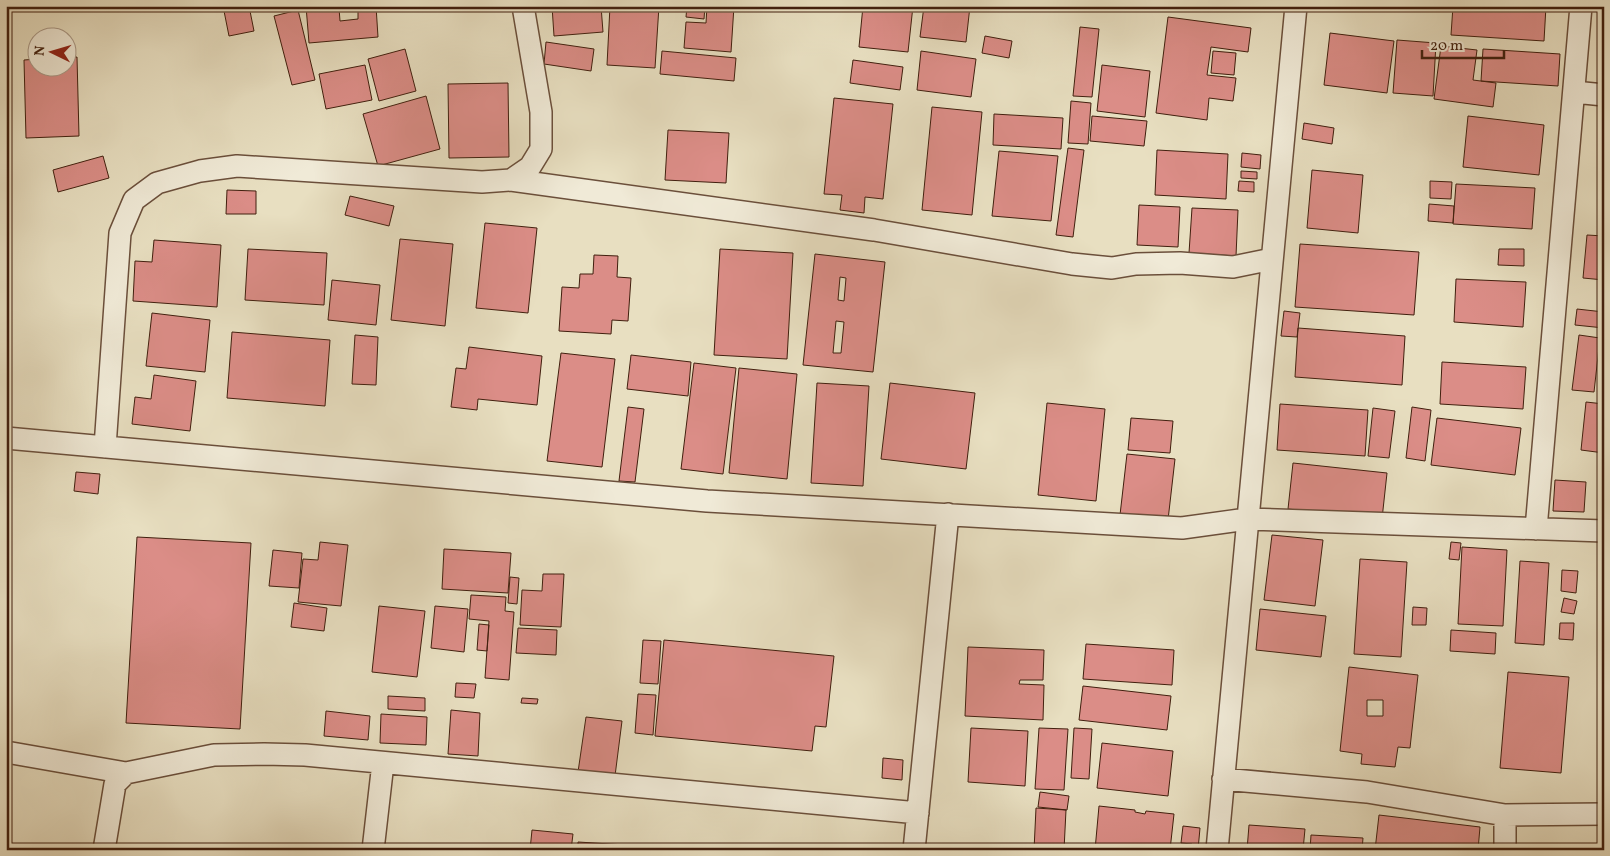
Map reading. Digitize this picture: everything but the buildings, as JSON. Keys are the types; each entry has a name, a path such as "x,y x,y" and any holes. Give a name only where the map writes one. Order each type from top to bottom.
{"street":[{"path":"512,180 530,167 541,149 541,112 523,6"},
{"path":"1217,850 1296,6"},
{"path":"1536,529 1581,6"},
{"path":"1574,92 1604,95"},
{"path":"104,447 120,233 134,200 158,183 200,172 237,166 482,182 512,180 874,230 1072,264 1112,268 1136,264 1180,263 1233,267 1272,259"},
{"path":"6,438 707,501 1182,528 1247,519 1604,531"},
{"path":"914,850 948,514"},
{"path":"6,752 126,773 214,755 305,755 918,814"},
{"path":"373,850 383,763"},
{"path":"104,850 115,784 126,773"},
{"path":"1223,779 1367,792 1505,815 1604,814"},
{"path":"1505,815 1505,850"}]}
